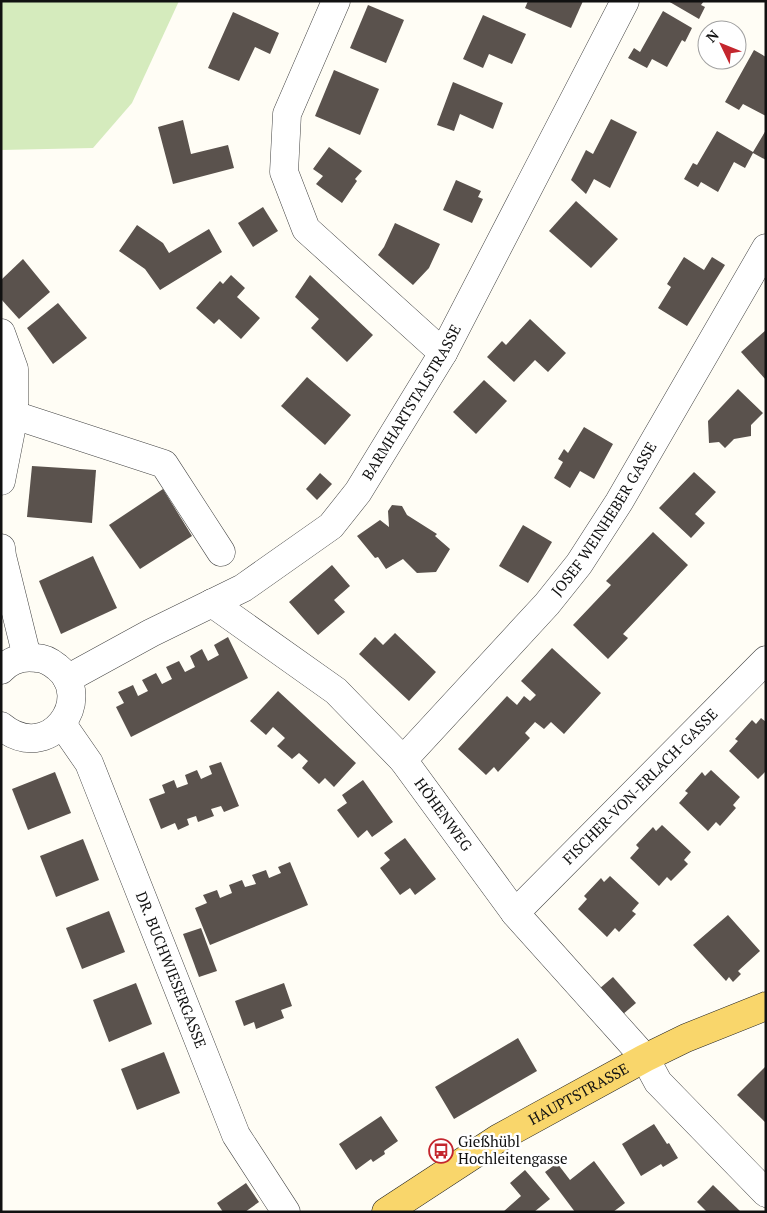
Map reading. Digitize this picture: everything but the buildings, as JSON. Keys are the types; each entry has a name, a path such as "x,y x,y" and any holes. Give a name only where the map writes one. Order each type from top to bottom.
{"main road":[{"name":"HAUPTSTRASSE","path":"386,1212 498,1138 645,1058 686,1038 766,1006"}],"street":[{"path":"336,1 287,114 284,172 306,229 443,353"},
{"name":"BARMHARTSTALSTRASSE","path":"67,679 151,633 243,588 331,526 358,492 443,353 625,1"},
{"name":"JOSEF WEINHEBER GASSE","path":"403,760 547,604 579,564 619,502 766,248"},
{"path":"1,333 14,369 14,415 1,481"},
{"path":"14,415 164,464 221,552"},
{"path":"1,548 27,657"},
{"name":"HÖHENWEG","path":"212,603 336,691 403,760 515,914 645,1058 658,1082 766,1193"},
{"path":"1,670 15,660 27,657 39,658 50,662 60,669 67,679 71,690 68,714 62,724 51,733 38,738 24,738 10,733 1,726"},
{"name":"FISCHER-VON-ERLACH-GASSE","path":"515,914 766,660"},
{"name":"DR. BUCHWIESERGASSE","path":"62,724 89,763 236,1134 286,1212"}],"green space":[{"path":"1,1 179,1 132,103 93,148 1,150"}],"place":[{"name":"Gießhübl Hochleitengasse","path":"441,1151"}]}
